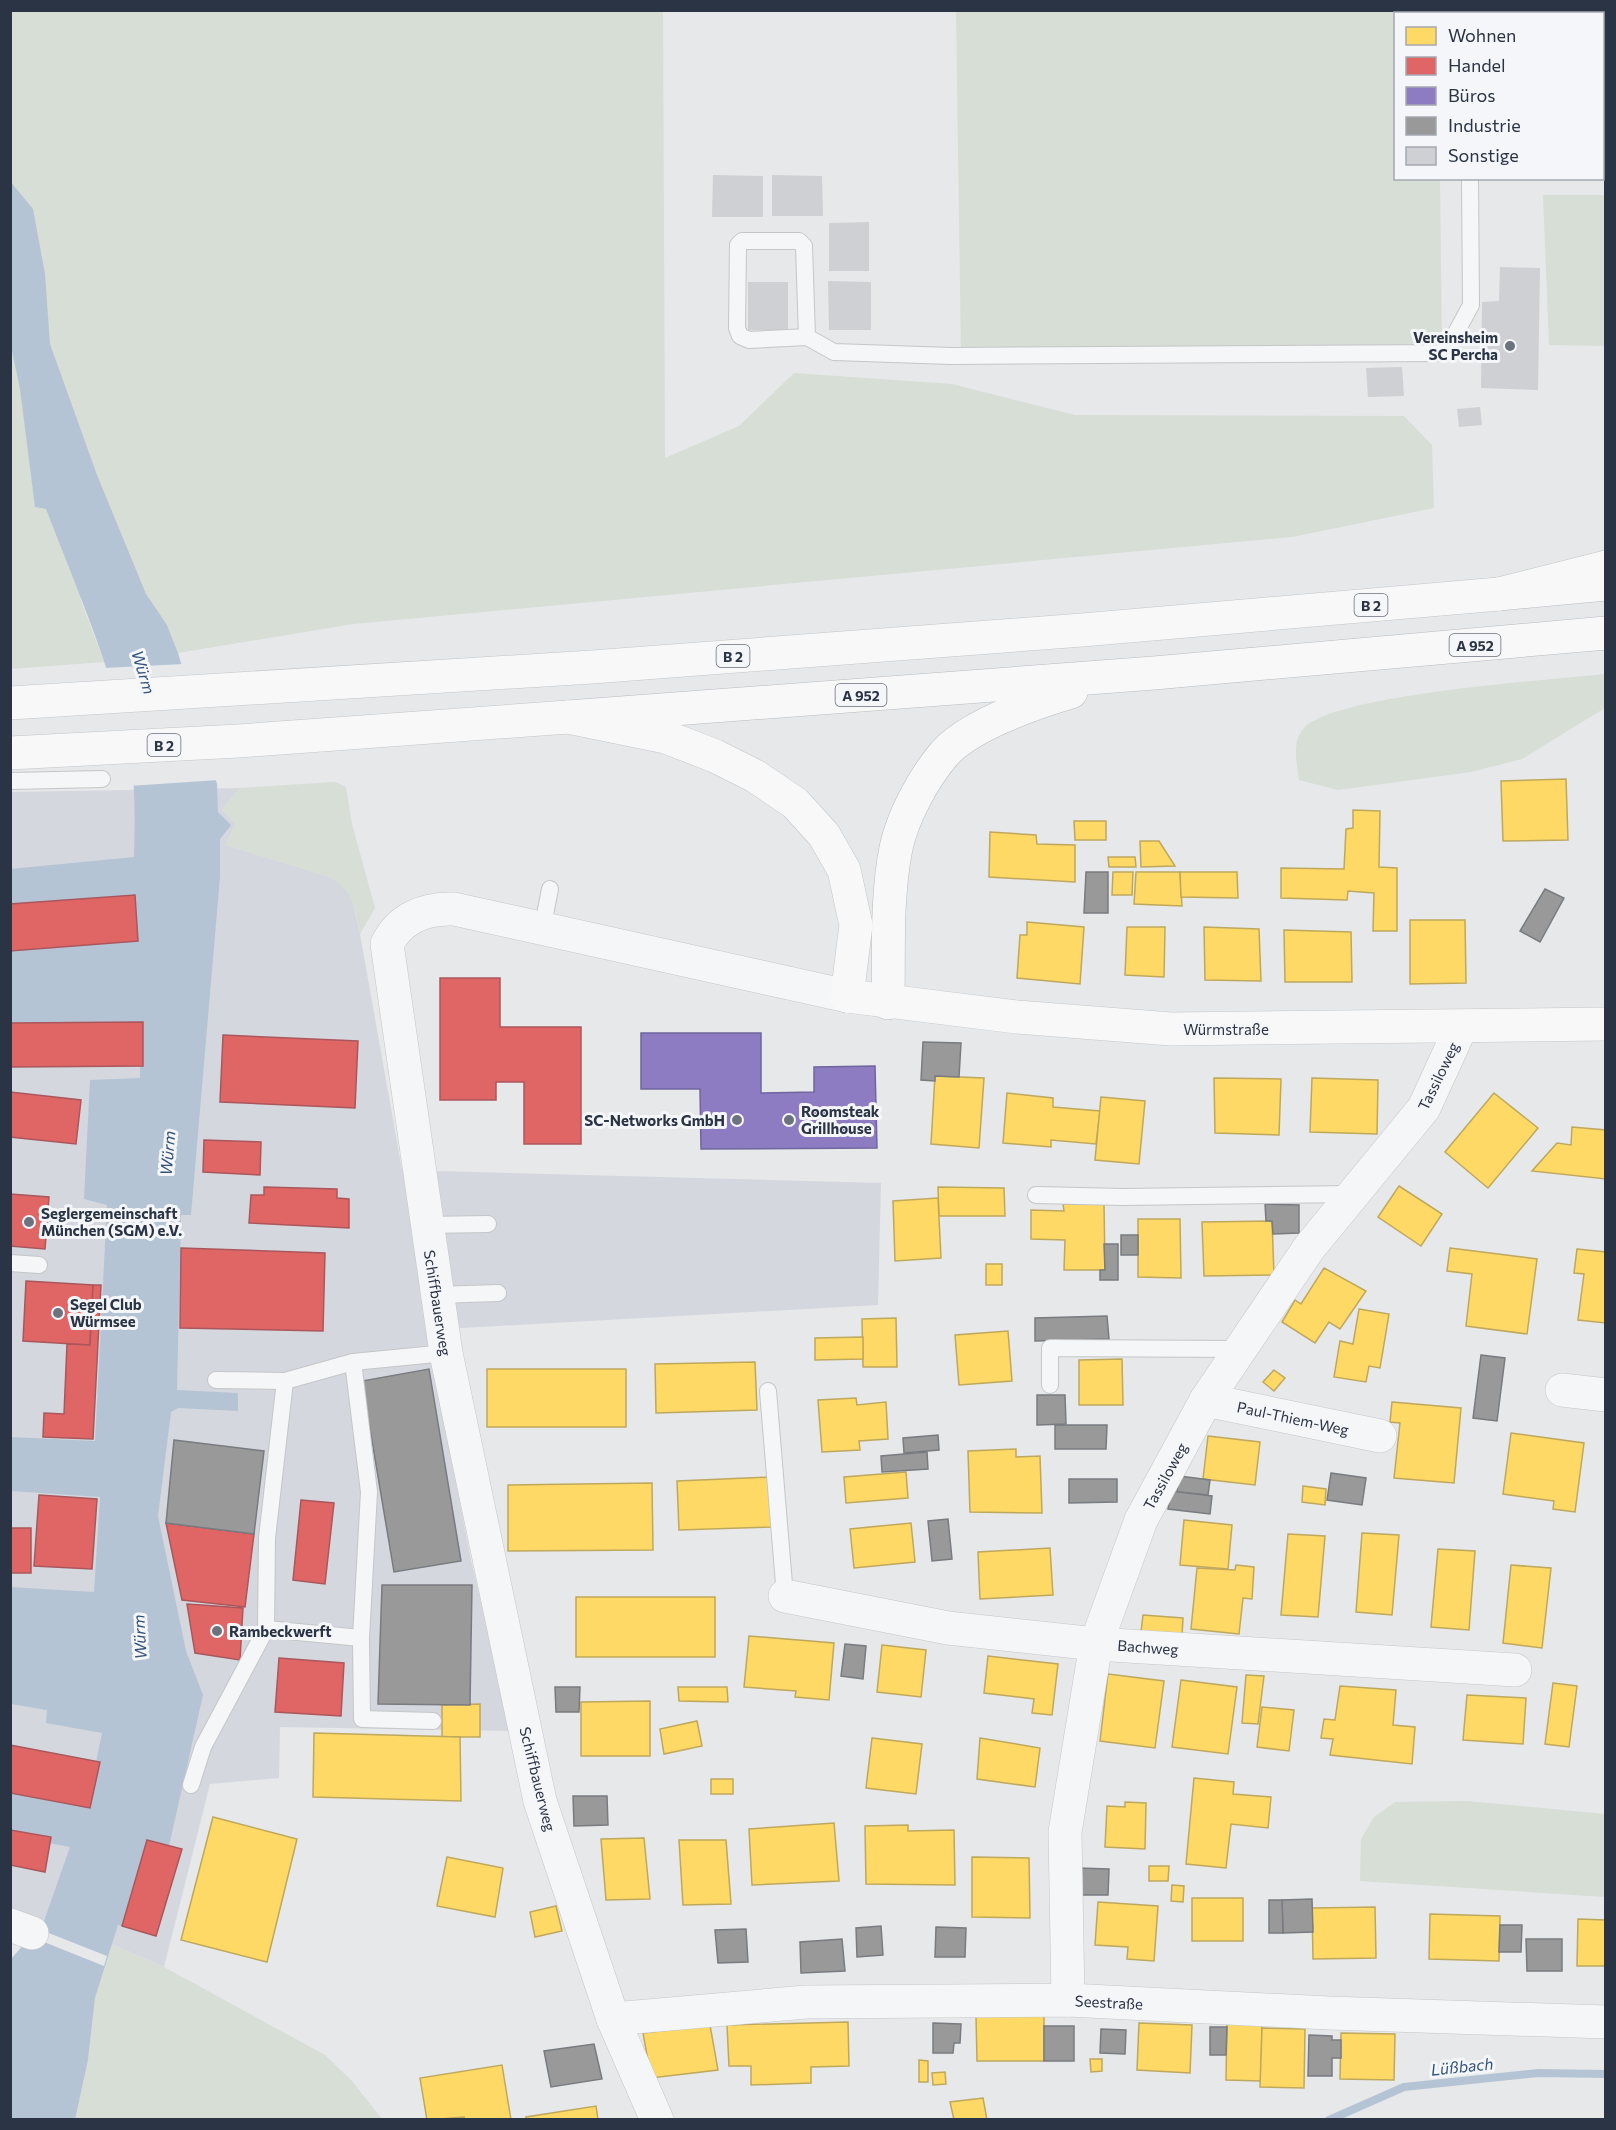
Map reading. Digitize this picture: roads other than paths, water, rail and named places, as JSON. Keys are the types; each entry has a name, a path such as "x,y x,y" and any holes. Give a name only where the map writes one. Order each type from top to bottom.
{"main road":[{"path":"1499,594 1605,567"},
{"path":"1499,594 1605,584"},
{"name":"B 2","path":"10,703 223,692 1022,634 1499,594"},
{"name":"A 952","path":"568,717 1154,673 1605,633"},
{"path":"888,1003 891,891 896,846 914,799 945,753 980,729 1036,702 1154,673"},
{"path":"568,717 626,728 686,745 755,776 795,803 824,835 844,870 856,925 847,996"},
{"name":"B 2","path":"10,753 237,741 568,717"},
{"name":"Würmstraße","path":"847,996 888,1003 1171,1029 1605,1024"}],"street":[{"name":"Schiffbauerweg","path":"657,2120 613,2019 540,1801 446,1353 387,944 394,931 418,914 436,908 454,909 847,996"},
{"name":"Tassiloweg","path":"1068,2000 1065,1832 1096,1644 1141,1520 1206,1400 1309,1248 1424,1108 1461,1027"},
{"path":"1562,1390 1605,1395"},
{"name":"Paul-Thiem-Weg","path":"1206,1400 1380,1436"},
{"name":"Bachweg","path":"784,1596 948,1628 1096,1644 1515,1671"},
{"name":"Seestraße","path":"613,2019 806,2002 1068,2000 1329,2013 1605,2022"}],"lane":[{"path":"807,338 804,246 800,241 742,241 738,245 737,328 740,336 749,340 807,338 834,352 951,356 1445,353 1471,305 1470,180"},
{"path":"10,781 102,779"},
{"path":"542,930 550,888"},
{"path":"1036,1196 1353,1194"},
{"path":"426,1225 488,1224"},
{"path":"10,1263 39,1265"},
{"path":"436,1295 498,1293"},
{"path":"1050,1385 1050,1348 1240,1349"},
{"path":"216,1380 285,1381 352,1362 446,1353"},
{"path":"352,1362 369,1492 361,1638 362,1719 433,1722"},
{"path":"191,1785 203,1748 266,1629 267,1538 285,1381"},
{"path":"768,1391 784,1596"},
{"path":"266,1629 361,1638"}],"water":[{"name":"Würm","path":"10,181 33,209 45,274 50,344 97,475 146,594 167,625 178,653 217,784 218,812 231,825 220,839 220,877 191,1215 181,1215 177,1390 238,1393 238,1411 178,1408 171,1412 158,1516 186,1651 203,1695 169,1846 147,1840 122,1926 118,1925 95,1998 88,2060 75,2120 11,2119 11,1959 44,1921 70,1847 11,1836 11,1750 95,1767 102,1733 46,1723 47,1710 11,1704 10,1587 94,1592 100,1497 11,1491 11,1437 95,1441 107,1205 84,1199 90,1080 140,1078 140,1064 11,1062 10,869 134,857 135,827 132,768 127,739 101,651 46,509 35,507 20,389 11,346"}],"waterway":[{"name":"Lüßbach","path":"1329,2120 1404,2087 1539,2073 1606,2074"}],"place":[{"name":"Vereinsheim SC Percha","path":"1510,346"},
{"name":"SC-Networks GmbH","path":"737,1120"},
{"name":"Roomsteak Grillhouse","path":"789,1120"},
{"name":"Seglergemeinschaft München (SGM) e.V.","path":"29,1222"},
{"name":"Segel Club Würmsee","path":"58,1313"},
{"name":"Rambeckwerft","path":"217,1631"}]}
